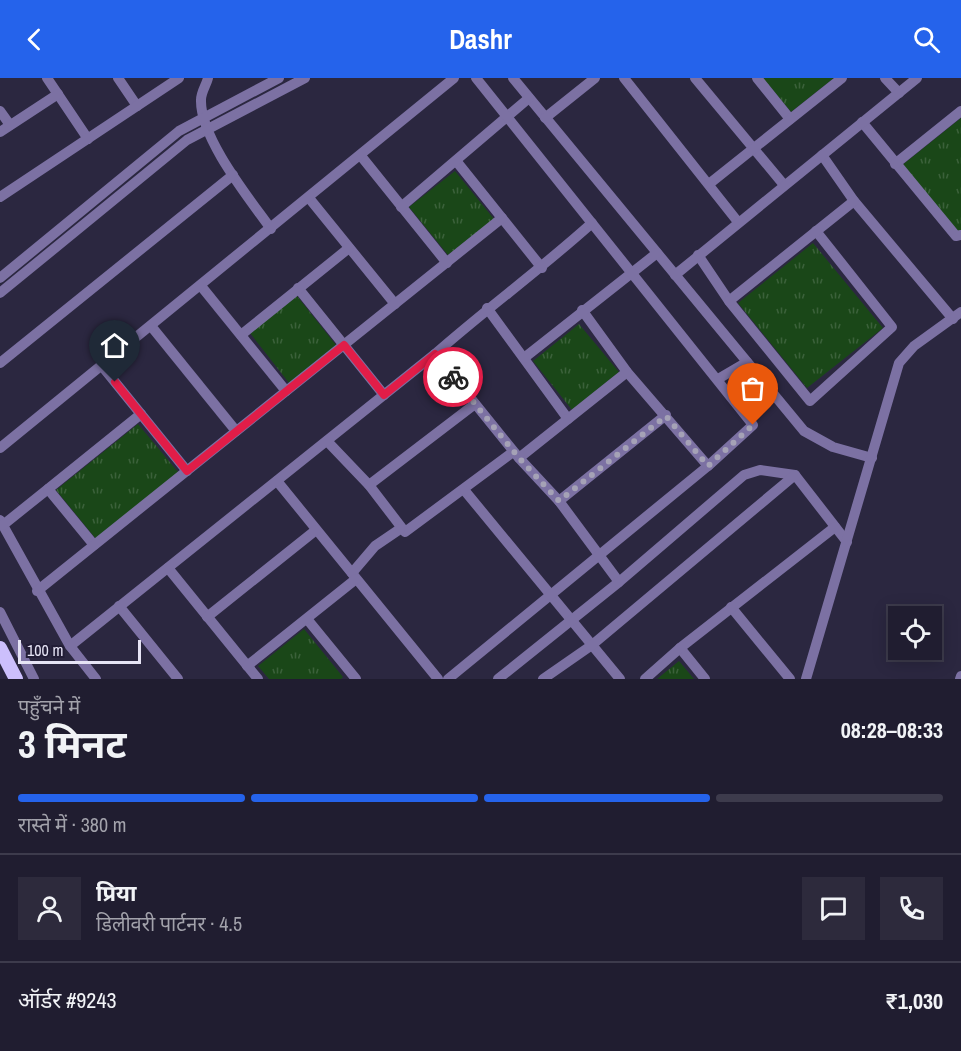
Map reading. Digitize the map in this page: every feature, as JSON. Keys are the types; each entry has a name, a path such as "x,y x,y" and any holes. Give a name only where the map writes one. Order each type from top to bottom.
{"main road":[{"path":"0,648 16,679"}],"street":[{"path":"47,78 88,139"},
{"path":"118,78 137,106"},
{"path":"0,197 180,78"},
{"path":"207,78 200,98 207,130 233,175 271,229"},
{"path":"0,278 179,131 279,78"},
{"path":"0,293 187,140 305,78"},
{"path":"0,448 454,78"},
{"path":"448,679 708,466 753,425 476,78"},
{"path":"513,78 804,431 833,447 872,458"},
{"path":"545,118 595,78"},
{"path":"624,78 738,222"},
{"path":"695,78 784,185"},
{"path":"757,78 790,119"},
{"path":"709,184 842,78"},
{"path":"885,78 899,93"},
{"path":"675,275 917,78"},
{"path":"0,111 5,129 58,94"},
{"path":"401,207 457,162 529,98"},
{"path":"895,164 961,111"},
{"path":"862,122 956,236 961,235"},
{"path":"806,679 899,363 914,346 957,316 854,201 822,155"},
{"path":"361,156 447,263"},
{"path":"457,162 542,268"},
{"path":"0,363 233,175"},
{"path":"309,198 395,304"},
{"path":"729,301 854,201"},
{"path":"37,591 502,218"},
{"path":"70,646 435,354 487,308 542,268 592,224"},
{"path":"698,255 729,301 810,401 892,327 816,231"},
{"path":"241,335 349,248"},
{"path":"524,358 630,272 657,253"},
{"path":"201,286 286,391"},
{"path":"298,288 384,395"},
{"path":"487,308 568,419"},
{"path":"582,310 627,372 708,466"},
{"path":"151,326 236,431"},
{"path":"435,354 516,455 559,501 598,557 619,582"},
{"path":"718,380 747,362"},
{"path":"102,366 187,471"},
{"path":"327,441 369,485 400,529 405,532 413,529 568,419 627,372"},
{"path":"369,485 475,404"},
{"path":"96,679 70,646 37,591 1,523 48,489 141,414"},
{"path":"559,501 666,416"},
{"path":"498,679 619,582 744,475 760,470 795,475 847,542"},
{"path":"546,678 592,645 795,475"},
{"path":"277,481 438,679"},
{"path":"48,489 94,545"},
{"path":"465,490 620,679"},
{"path":"645,679 731,607 835,527"},
{"path":"247,666 307,619 354,576 375,546 400,529"},
{"path":"207,617 316,530"},
{"path":"168,568 258,679"},
{"path":"119,606 177,679"},
{"path":"731,607 790,679"},
{"path":"0,612 34,679"},
{"path":"307,619 352,678"},
{"path":"680,648 705,679"}],"green space":[{"path":"763,78 834,78 791,112"},
{"path":"961,118 961,235 901,166"},
{"path":"455,171 494,219 448,255 409,207"},
{"path":"813,243 883,328 807,388 738,303"},
{"path":"297,296 336,345 289,383 250,333"},
{"path":"579,324 619,372 572,410 533,361"},
{"path":"138,424 179,473 96,539 56,490"},
{"path":"304,629 343,677 341,679 269,679 258,666"},
{"path":"679,661 694,679 657,679"}],"way so far":[{"path":"453,377 519,458 559,501 666,416 708,466 752,429 753,425"}],"route":[{"path":"115,382 187,471 344,345 384,395 435,354 453,377"}]}
